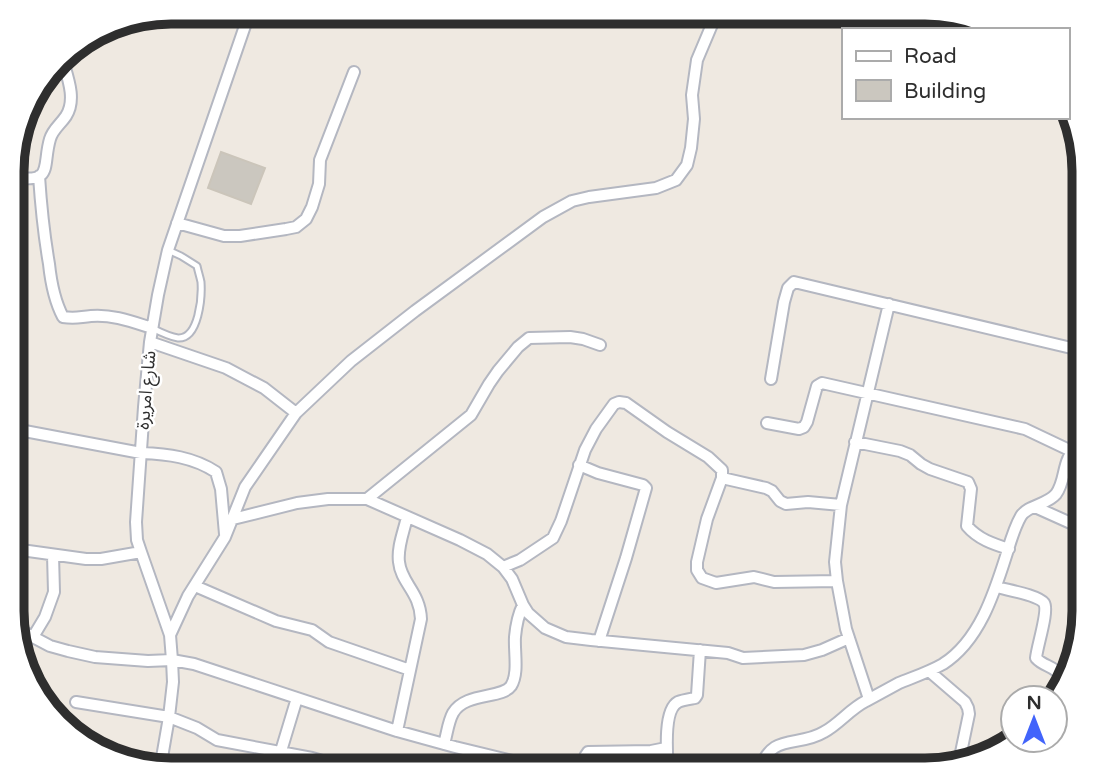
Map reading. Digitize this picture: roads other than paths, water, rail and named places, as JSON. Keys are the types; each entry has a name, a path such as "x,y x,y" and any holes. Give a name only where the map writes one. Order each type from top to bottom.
{"street":[{"name":"شارع امريرة","path":"162,757 173,682 173,660 170,635 137,540 136,522 150,342 168,250 245,25"},
{"path":"170,635 180,609 225,537 245,487 296,413 351,361 543,217 572,201 656,188 676,180 687,164 691,148 694,119 692,95 697,60 712,25"},
{"path":"24,178 40,176 46,170 51,135 67,114 71,102 65,70"},
{"path":"177,223 224,236 240,236 296,227 306,219 319,184 320,160 354,72"},
{"path":"40,176 50,275 56,304 63,317 114,317 152,328"},
{"path":"771,379 784,302 788,288 797,282 1072,348"},
{"path":"869,699 842,613 835,562 841,505 888,304"},
{"path":"367,499 471,415 498,371 529,338 570,337 600,345"},
{"path":"150,342 226,368 264,388 296,413"},
{"path":"766,423 799,429 804,427 820,383 1025,429 1072,452"},
{"path":"503,567 520,560 553,538 579,465 596,429 608,410 619,402 626,403 708,457 722,470 697,562 697,570 702,578 716,583 754,577 774,582 836,581"},
{"path":"25,431 141,453 182,457 204,464 216,471 221,489 225,537"},
{"path":"855,443 900,451 930,469 968,482 971,489 967,526 983,539 1009,549"},
{"path":"763,758 772,748 822,733 869,699 929,671 950,658 967,640 989,605 1023,513 1055,495 1072,454"},
{"path":"579,465 646,488 599,641"},
{"path":"722,478 766,488 786,504 808,502 841,505"},
{"path":"233,519 297,503 328,499 367,499 478,549 503,567 533,619 545,628 566,637 728,653 743,658 804,655 849,638"},
{"path":"1035,507 1072,524"},
{"path":"397,731 421,619 421,606 398,563 407,517"},
{"path":"25,551 86,559 141,552"},
{"path":"33,637 45,617 54,592 53,555"},
{"path":"195,586 276,621 312,630 330,642 410,670"},
{"path":"997,587 1044,603 1036,658 1058,673"},
{"path":"444,744 454,712 464,702 503,692 511,685 515,669 516,628 523,605"},
{"path":"26,634 59,649 95,657 148,662 173,660 194,664 397,731 498,757"},
{"path":"667,758 668,723 675,705 697,695 700,650"},
{"path":"929,671 965,702 968,708 961,754"},
{"path":"281,751 297,698"},
{"path":"76,702 169,717 218,740 306,757"},
{"path":"584,758 588,752 651,751 666,748"}],"lane":[{"path":"152,328 178,338 186,337 192,331 198,314 201,281 197,266 168,250"}]}
